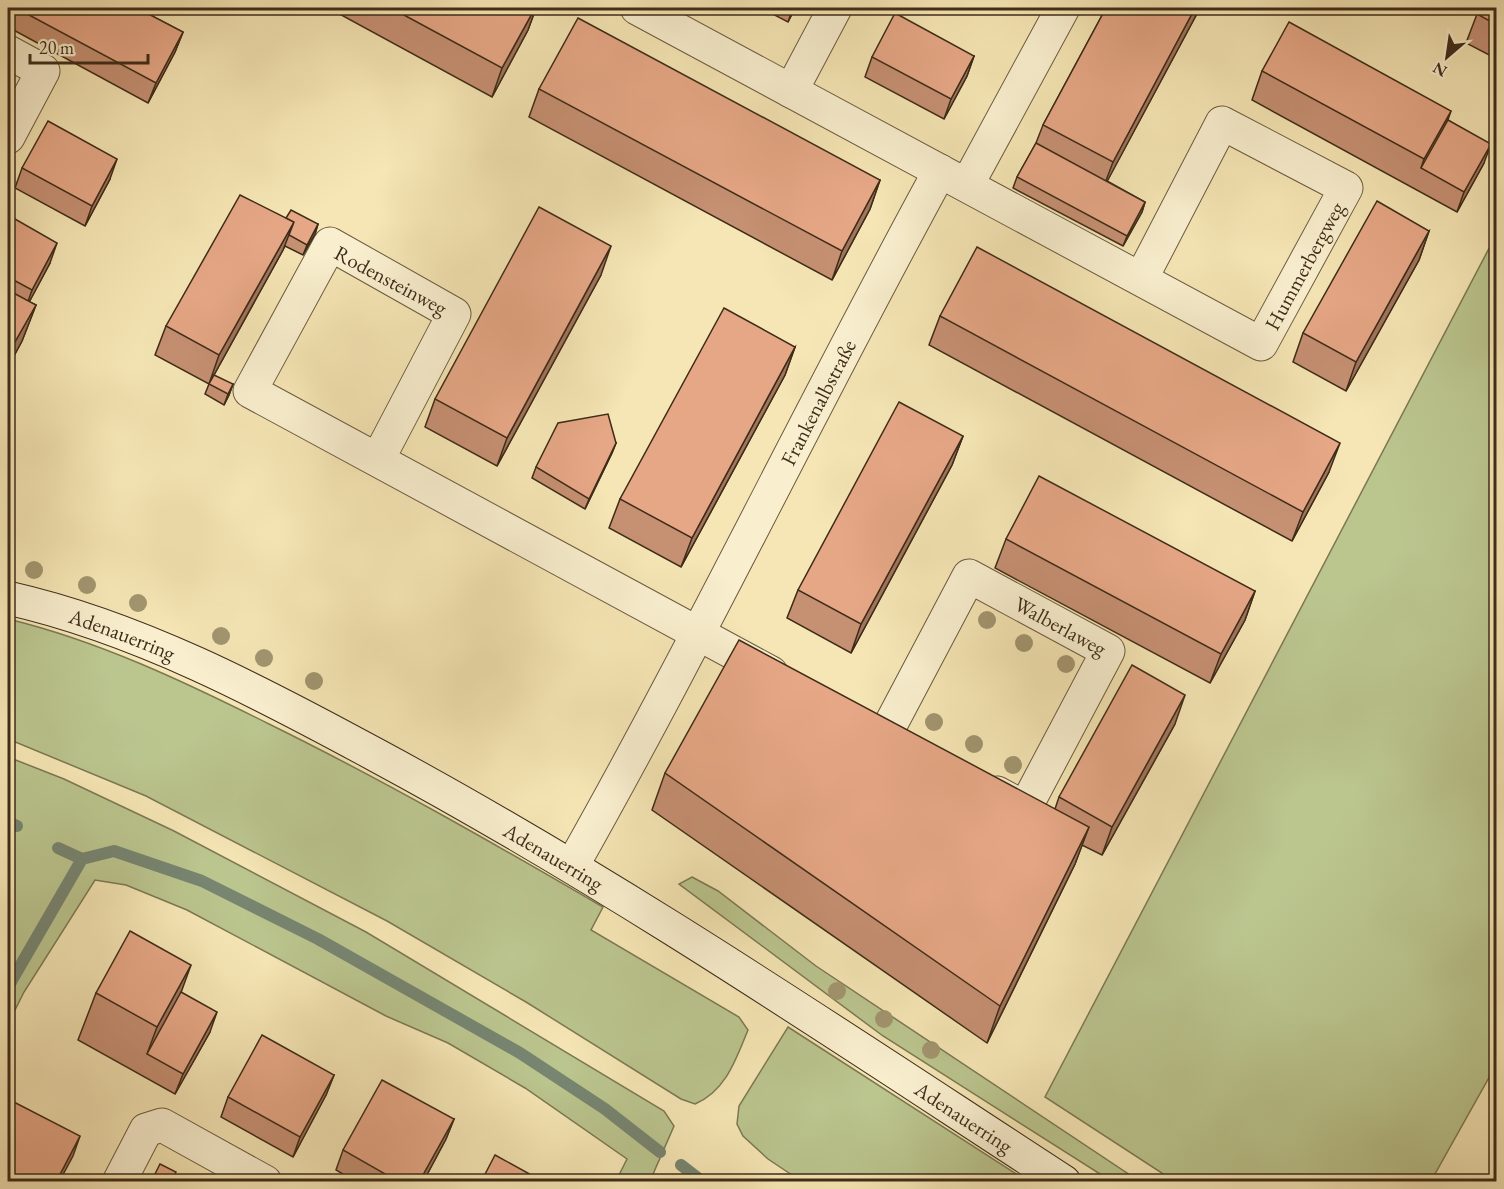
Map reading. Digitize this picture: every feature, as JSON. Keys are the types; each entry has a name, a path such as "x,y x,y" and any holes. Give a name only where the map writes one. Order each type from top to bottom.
{"street":[{"path":"637,8 953,178"},
{"path":"791,91 835,8"},
{"name":"Frankenalbstraße","path":"572,866 699,633 852,332 1063,8"},
{"path":"8,52 43,71 8,136"},
{"name":"Hummerbergweg","path":"953,178 1261,344 1346,188 1222,123 1141,279"},
{"name":"Rodensteinweg","path":"378,459 454,314 330,244 250,391 699,633"},
{"name":"Walberlaweg","path":"885,735 969,576 1108,651 1025,808 975,782"},
{"name":"Adenauerring","path":"8,598 110,627 214,673 331,730 456,798 636,904 1064,1182"},
{"path":"699,633 802,690"},
{"path":"854,718 915,750"},
{"path":"119,1182 146,1130 162,1125 265,1182"}],"green space":[{"path":"1496,235 1496,1065 1431,1181 1174,1181 1045,1097"},
{"path":"8,619 108,651 237,708 396,790 603,907 591,930 739,1017 748,1030 729,1073 715,1091 695,1104 681,1099 526,1002 387,921 146,796 8,739"},
{"path":"8,757 64,779 174,831 366,932 664,1111 674,1126 650,1181 616,1181 627,1159 525,1088 448,1043 386,1016 187,910 126,885 95,880 24,992 8,1024"},
{"path":"692,877 718,891 816,966 1139,1181 1111,1181 883,1036 679,884"},
{"path":"788,1027 1027,1181 801,1181 768,1159 743,1136 737,1124 739,1106"}],"building":[{"path":"16,8 137,8 183,32 156,83"},
{"path":"391,8 535,8 502,68"},
{"path":"1106,8 1195,8 1113,162 1043,125"},
{"path":"1480,8 1497,8 1497,25 1477,14"},
{"path":"895,13 974,56 951,99 872,57"},
{"path":"578,18 880,180 842,251 539,89"},
{"path":"1289,22 1451,111 1424,159 1262,71"},
{"path":"1448,120 1491,144 1464,192 1421,168"},
{"path":"48,121 117,159 92,206 22,168"},
{"path":"1036,143 1145,202 1127,236 1017,177"},
{"path":"240,195 294,222 219,355 166,326"},
{"path":"1377,201 1429,231 1356,362 1303,333"},
{"path":"539,207 611,246 507,438 435,399"},
{"path":"291,210 318,224 307,245 289,235 294,222 286,218"},
{"path":"8,215 57,243 32,290 8,277"},
{"path":"977,247 1340,443 1303,512 940,316"},
{"path":"8,290 36,305 8,354"},
{"path":"724,308 795,347 692,538 620,499"},
{"path":"214,375 233,384 228,394 209,384"},
{"path":"899,402 963,436 861,624 798,590"},
{"path":"608,414 616,443 589,499 536,467 558,423"},
{"path":"1039,476 1255,591 1221,654 1006,539"},
{"path":"739,640 1089,827 1000,1006 665,773"},
{"path":"1132,665 1185,695 1112,827 1059,797"},
{"path":"130,931 191,965 157,1027 96,993"},
{"path":"181,992 217,1012 183,1074 147,1054"},
{"path":"262,1035 334,1075 300,1137 228,1097"},
{"path":"382,1080 454,1119 419,1182 399,1182 343,1150"},
{"path":"8,1099 80,1136 56,1182 8,1182"},
{"path":"495,1155 544,1182 481,1182"},
{"path":"160,1164 176,1172 171,1182 151,1182"},
{"path":"434,1176 444,1182 431,1182"},
{"path":"459,1177 467,1182 456,1182"}],"waterway":[{"path":"8,822 17,826"},
{"path":"58,848 82,859"},
{"path":"8,987 82,859 114,851 202,881 318,939 520,1053 605,1109 660,1152"},
{"path":"681,1165 703,1182"}]}
